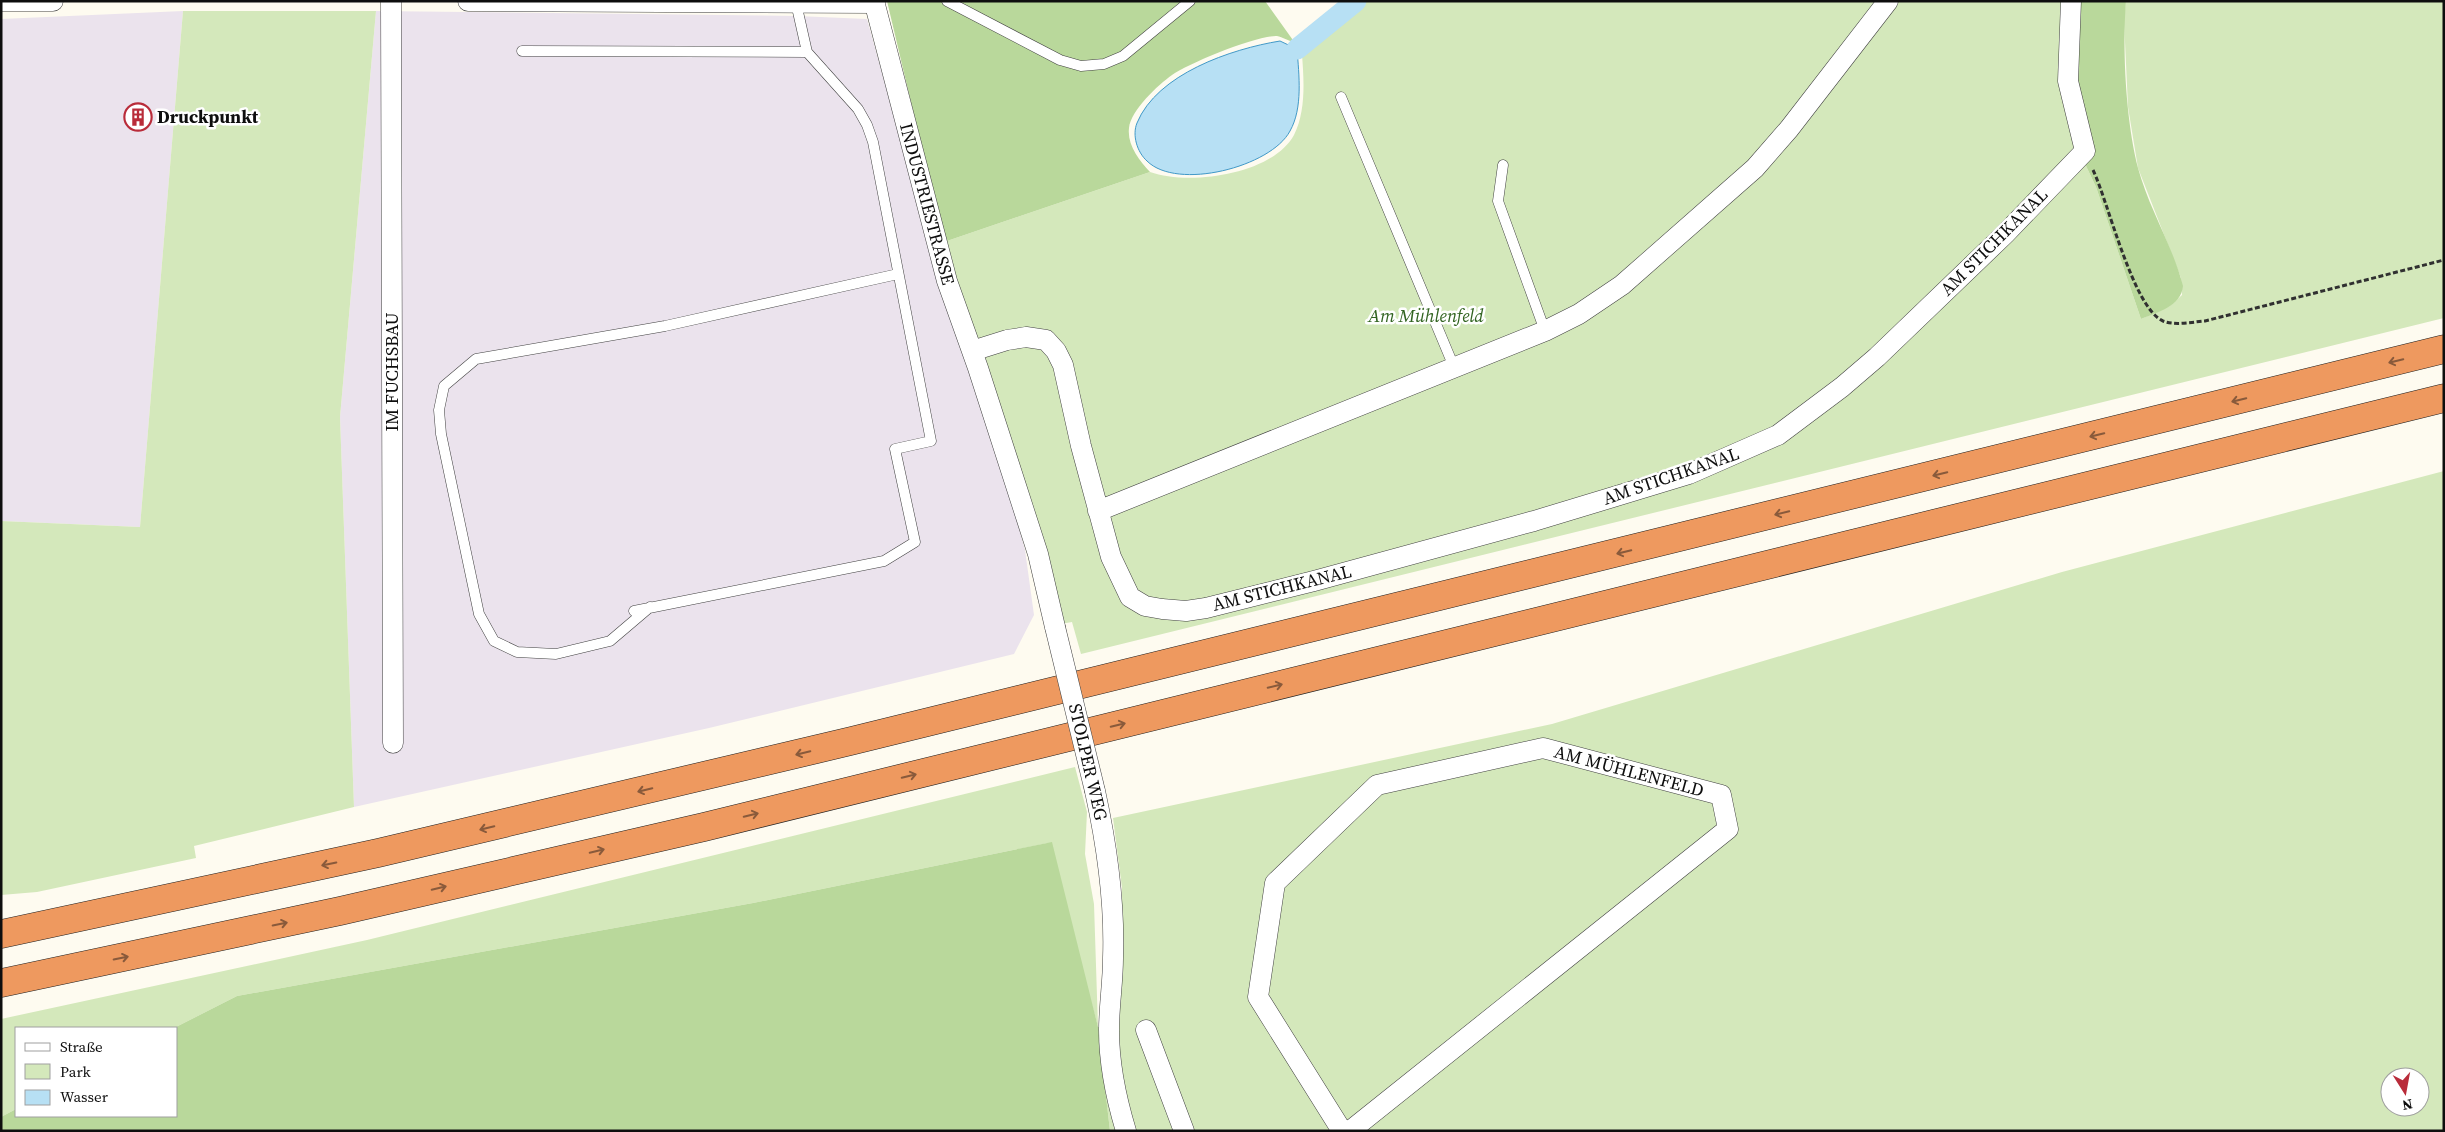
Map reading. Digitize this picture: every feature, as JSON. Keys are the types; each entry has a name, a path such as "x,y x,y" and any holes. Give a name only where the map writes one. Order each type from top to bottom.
{"highway":[{"path":"1,934 378,854 870,737 2444,349"},
{"path":"1,983 340,911 704,826 2444,398"},
{"path":"1,923 88,916"},
{"path":"1,990 74,968"}],"street":[{"path":"1,1 53,1"},
{"name":"IM FUCHSBAU","path":"390,1 393,743"},
{"path":"468,1 875,2"},
{"path":"1098,511 1545,331 1579,314 1622,285 1756,168 1888,1"},
{"path":"2071,1 2068,81 2084,151"},
{"name":"INDUSTRIESTRASSE","path":"875,2 947,281 990,403"},
{"name":"AM STICHKANAL","path":"972,351 1007,340 1026,338 1046,340 1056,351 1063,365 1111,557 1130,597 1145,606 1186,611 1314,581 1534,521 1689,474 1778,435 1842,387 1877,357 2005,234 2084,151"},
{"name":"STOLPER WEG","path":"990,403 1038,554 1095,792 1109,862 1113,958 1109,1030 1110,1057 1118,1104 1126,1131"},
{"name":"AM MÜHLENFELD","path":"1342,1131 1258,996 1275,883 1377,784 1543,748 1721,795 1728,829 1350,1131"},
{"path":"1146,1030 1184,1131"}],"lane":[{"path":"947,1 1060,60 1082,66 1104,64 1123,56 1190,1"},
{"path":"634,611 884,561 915,542 895,449 931,441 873,142 867,124 858,110 807,52 796,2"},
{"path":"522,51 807,52"},
{"path":"1341,97 1454,368"},
{"path":"1503,165 1498,201 1545,331"},
{"path":"650,607 610,641 556,654 517,652 494,641 479,614 441,434 439,410 444,386 476,359 665,326 898,274"}],"path":[{"path":"2084,151 2100,185 2137,289 2149,308 2162,320 2182,324 2205,320 2444,260"}],"shaded area":[{"path":"183,11 140,527 1,521 1,19"},
{"path":"376,11 797,16 867,19 940,281 1010,495 1025,550 1034,615 1014,654 709,728 354,807 340,417"}],"green space":[{"path":"887,1 1265,1 1295,43 1277,36 1255,40 1193,64 1172,75 1160,85 1140,106 1129,128 1132,146 1150,172 944,242"},
{"name":"Am Mühlenfeld","path":"1367,1 2067,1 2078,149 2096,187 2141,319 2170,306 2182,295 2181,278 2138,168 2128,107 2124,20 2126,1 2444,1 2444,318 1081,654 1072,622 1061,624 944,242 1150,172 1186,178 1207,177 1228,174 1268,160 1283,149 1294,135 1298,126 1303,95 1302,55"},
{"path":"2067,1 2126,1 2124,41 2126,85 2134,149 2148,198 2179,271 2183,286 2178,299 2173,304 2141,319 2096,187 2078,149"},
{"path":"183,11 376,11 340,417 354,807 194,846 196,858 37,892 1,895 1,521 140,527"},
{"path":"2444,471 2444,1131 1110,1131 1098,1027 1119,1027 1122,888 1113,818 1552,724 2062,572"},
{"path":"1075,767 1087,812 1085,854 1094,904 1098,1027 1048,843 753,903 237,996 176,1027 15,1027 15,1110 1,1117 1,1019 367,940"},
{"path":"1052,842 1098,1027 1110,1131 1,1131 1,1117 15,1110 15,1117 178,1117 178,1027 176,1027 237,996 753,903"}],"water":[{"path":"1280,41 1297,49 1299,91 1294,122 1280,144 1264,155 1244,164 1223,171 1200,174 1179,174 1161,170 1143,157 1135,138 1137,123 1147,106 1161,91 1178,78 1218,58 1240,50"}],"waterway":[{"path":"1297,49 1356,1"}],"place":[{"name":"Druckpunkt","path":"138,117"}]}
